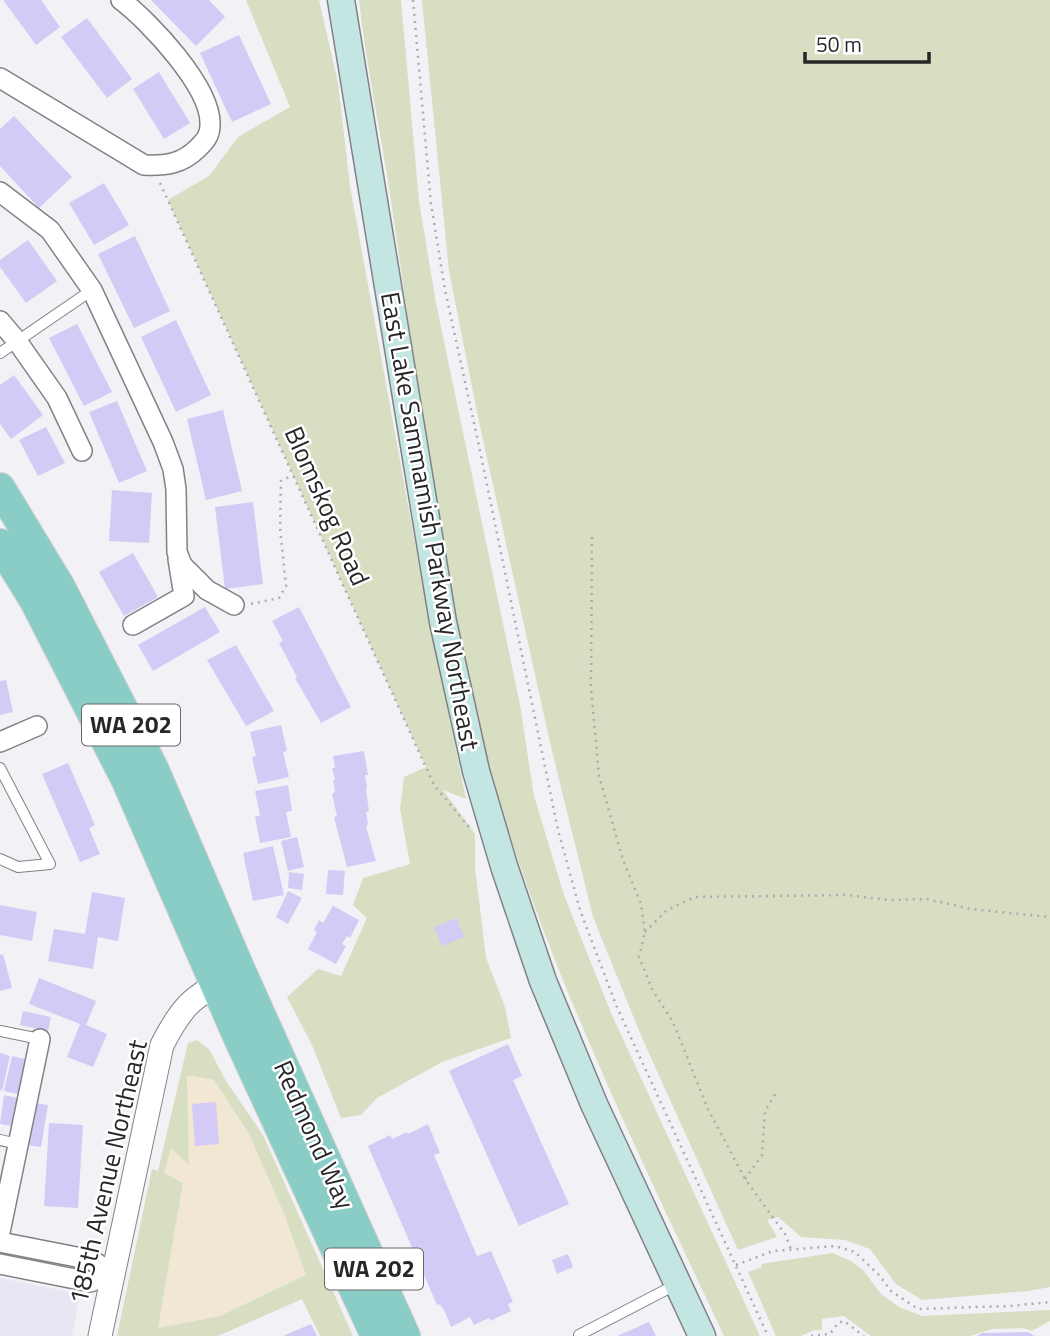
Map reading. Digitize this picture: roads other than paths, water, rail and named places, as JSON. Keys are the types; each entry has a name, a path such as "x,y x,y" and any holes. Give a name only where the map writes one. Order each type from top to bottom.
{"main road":[{"name":"East Lake Sammamish Parkway Northeast","path":"341,0 443,622 476,771 542,981 594,1104 702,1336"},
{"name":"WA 202","path":"0,488 60,587 153,768 228,979"},
{"name":"WA 202","path":"0,544 35,601 228,979"},
{"name":"Redmond Way","path":"228,979 376,1336"},
{"name":"Redmond Way","path":"228,979 405,1336"}],"street":[{"path":"0,78 144,165 167,166 188,158 208,139 211,123 202,96 172,49 121,0"},
{"path":"0,192 50,230 92,290 173,469 177,552 184,596 133,625"},
{"path":"0,321 57,398 82,451"},
{"path":"177,552 182,565 207,590 234,606"},
{"path":"0,742 37,726"},
{"name":"185th Avenue Northeast","path":"100,1336 162,1045 176,1018 198,994 228,979"},
{"path":"0,1232 9,1142 40,1039"},
{"path":"0,1242 92,1259 112,1274"},
{"path":"0,1264 90,1282 112,1274"}],"lane":[{"path":"0,353 92,290"},
{"path":"0,768 50,864 18,867 0,859"},
{"path":"0,1031 40,1039"},
{"path":"579,1335 677,1284"}]}
